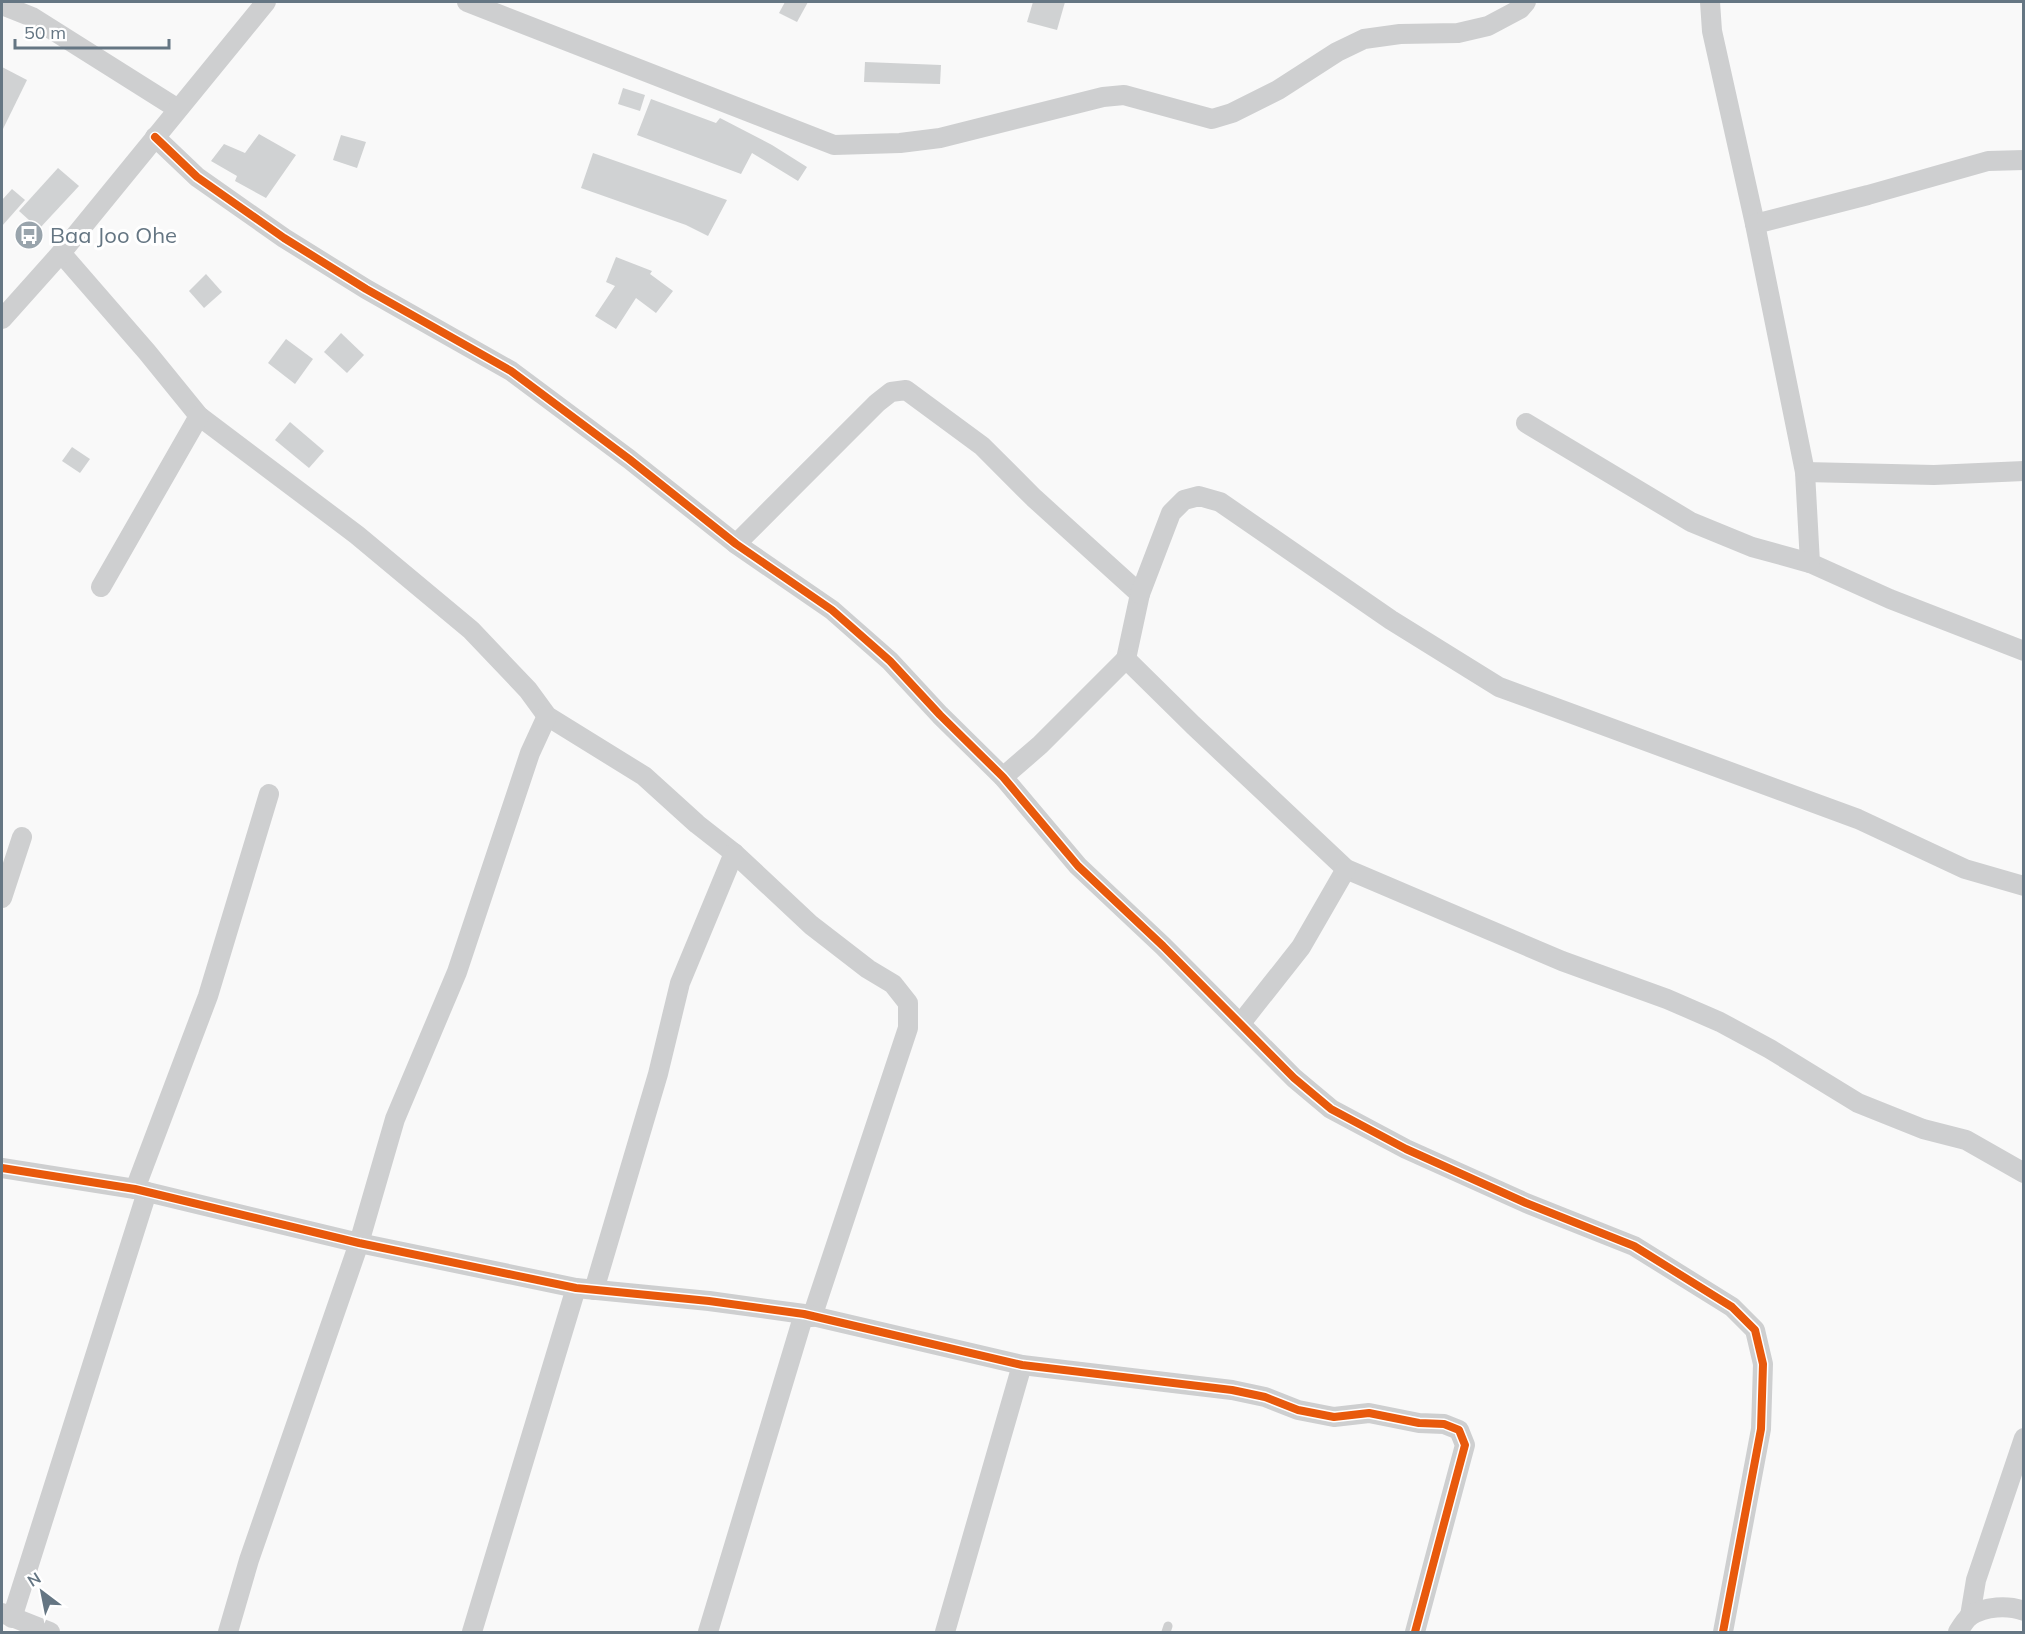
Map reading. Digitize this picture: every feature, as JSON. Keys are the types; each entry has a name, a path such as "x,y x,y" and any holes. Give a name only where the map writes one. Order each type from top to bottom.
{"street":[{"path":"2,319 61,253 266,2"},
{"path":"467,2 834,145 900,143 940,138 1103,97 1124,95 1212,119 1232,113 1278,90 1337,52 1364,39 1400,34 1458,33 1488,26 1520,9 1527,2"},
{"path":"1710,2 1712,31 1755,224 1805,472 1810,563"},
{"path":"2,5 32,17 178,109"},
{"path":"155,137 197,177 284,238 366,289 511,371 736,544 832,610 890,661 940,715 1003,777 1078,866 1241,1023 1294,1078 1331,1109 1428,1159 1526,1203 1634,1246 1732,1307 1755,1330 1763,1364 1761,1429 1723,1632"},
{"path":"1755,224 1988,161 2024,160"},
{"path":"61,253 199,416 357,535 471,630 528,690 547,716 644,776 697,824 734,853 811,925 867,969 893,984 908,1003 908,1028 808,1316 708,1632"},
{"path":"736,544 877,403 891,392 906,390 982,446 1034,498 1140,594"},
{"path":"101,587 199,416"},
{"path":"1526,423 1691,522 1752,547 1810,563 1890,599 2024,651"},
{"path":"1805,472 1934,475 2024,471"},
{"path":"1003,777 1040,745 1126,659 1140,594 1171,513 1184,500 1198,496 1220,502 1391,620 1499,687 1858,819 1965,869 2024,886"},
{"path":"1126,659 1346,868 1562,961 1667,999 1720,1022 1770,1049 1858,1103 1923,1129 1966,1140 2024,1173"},
{"path":"228,1632 249,1560 359,1243 394,1119 457,972 530,753 547,716"},
{"path":"50,1632 7,1615 141,1191 208,996 269,794"},
{"path":"2,898 22,837"},
{"path":"472,1632 658,1074 680,983 734,853"},
{"path":"1241,1023 1301,947 1346,868"},
{"path":"2,1168 141,1191 359,1243 585,1289 709,1301 808,1316 1022,1365 1232,1390 1265,1397 1298,1410 1334,1417 1369,1413 1419,1423 1444,1424 1459,1430 1465,1445 1415,1632"},
{"path":"945,1632 1022,1365"},
{"path":"1958,1632 1970,1616 1976,1580 2024,1438"},
{"path":"1970,1616 1989,1609 2011,1606 2024,1611"}],"building":[{"path":"785,2 808,2 797,22 779,13"},
{"path":"1033,2 1065,2 1057,30 1027,22"},
{"path":"865,62 941,65 940,84 864,82"},
{"path":"2,67 27,80 2,131"},
{"path":"623,88 645,95 640,111 618,104"},
{"path":"651,99 716,123 720,118 772,145 807,167 798,181 752,153 741,174 637,135"},
{"path":"259,134 296,155 266,198 235,181 237,176 211,161 224,144 245,153"},
{"path":"341,135 366,142 357,168 333,160"},
{"path":"593,153 727,200 708,236 686,225 581,188"},
{"path":"58,168 79,186 39,229 19,211"},
{"path":"12,189 25,200 2,226 2,200"},
{"path":"616,257 652,271 650,274 673,291 656,313 636,298 616,329 595,316 615,286 606,282"},
{"path":"206,274 222,292 204,308 189,291"},
{"path":"341,333 364,355 347,373 324,352"},
{"path":"286,339 313,359 295,384 268,363"},
{"path":"290,422 324,451 309,468 275,440"},
{"path":"72,447 90,459 80,473 62,461"}],"cycle path":[{"path":"155,137 197,177 284,238 366,289 511,371 629,459 736,544 832,610 890,661 940,715 1003,777 1078,866 1163,946 1294,1078 1331,1109 1406,1149 1526,1203 1634,1246 1732,1307 1755,1330 1763,1364 1761,1429 1723,1632"},
{"path":"2,1168 135,1189 359,1243 576,1288 709,1301 804,1314 1022,1365 1232,1390 1265,1397 1298,1410 1334,1417 1369,1413 1419,1423 1444,1424 1459,1430 1465,1445 1415,1632"}],"place":[{"name":"Baa Joo Ohe","path":"29,235"}]}
